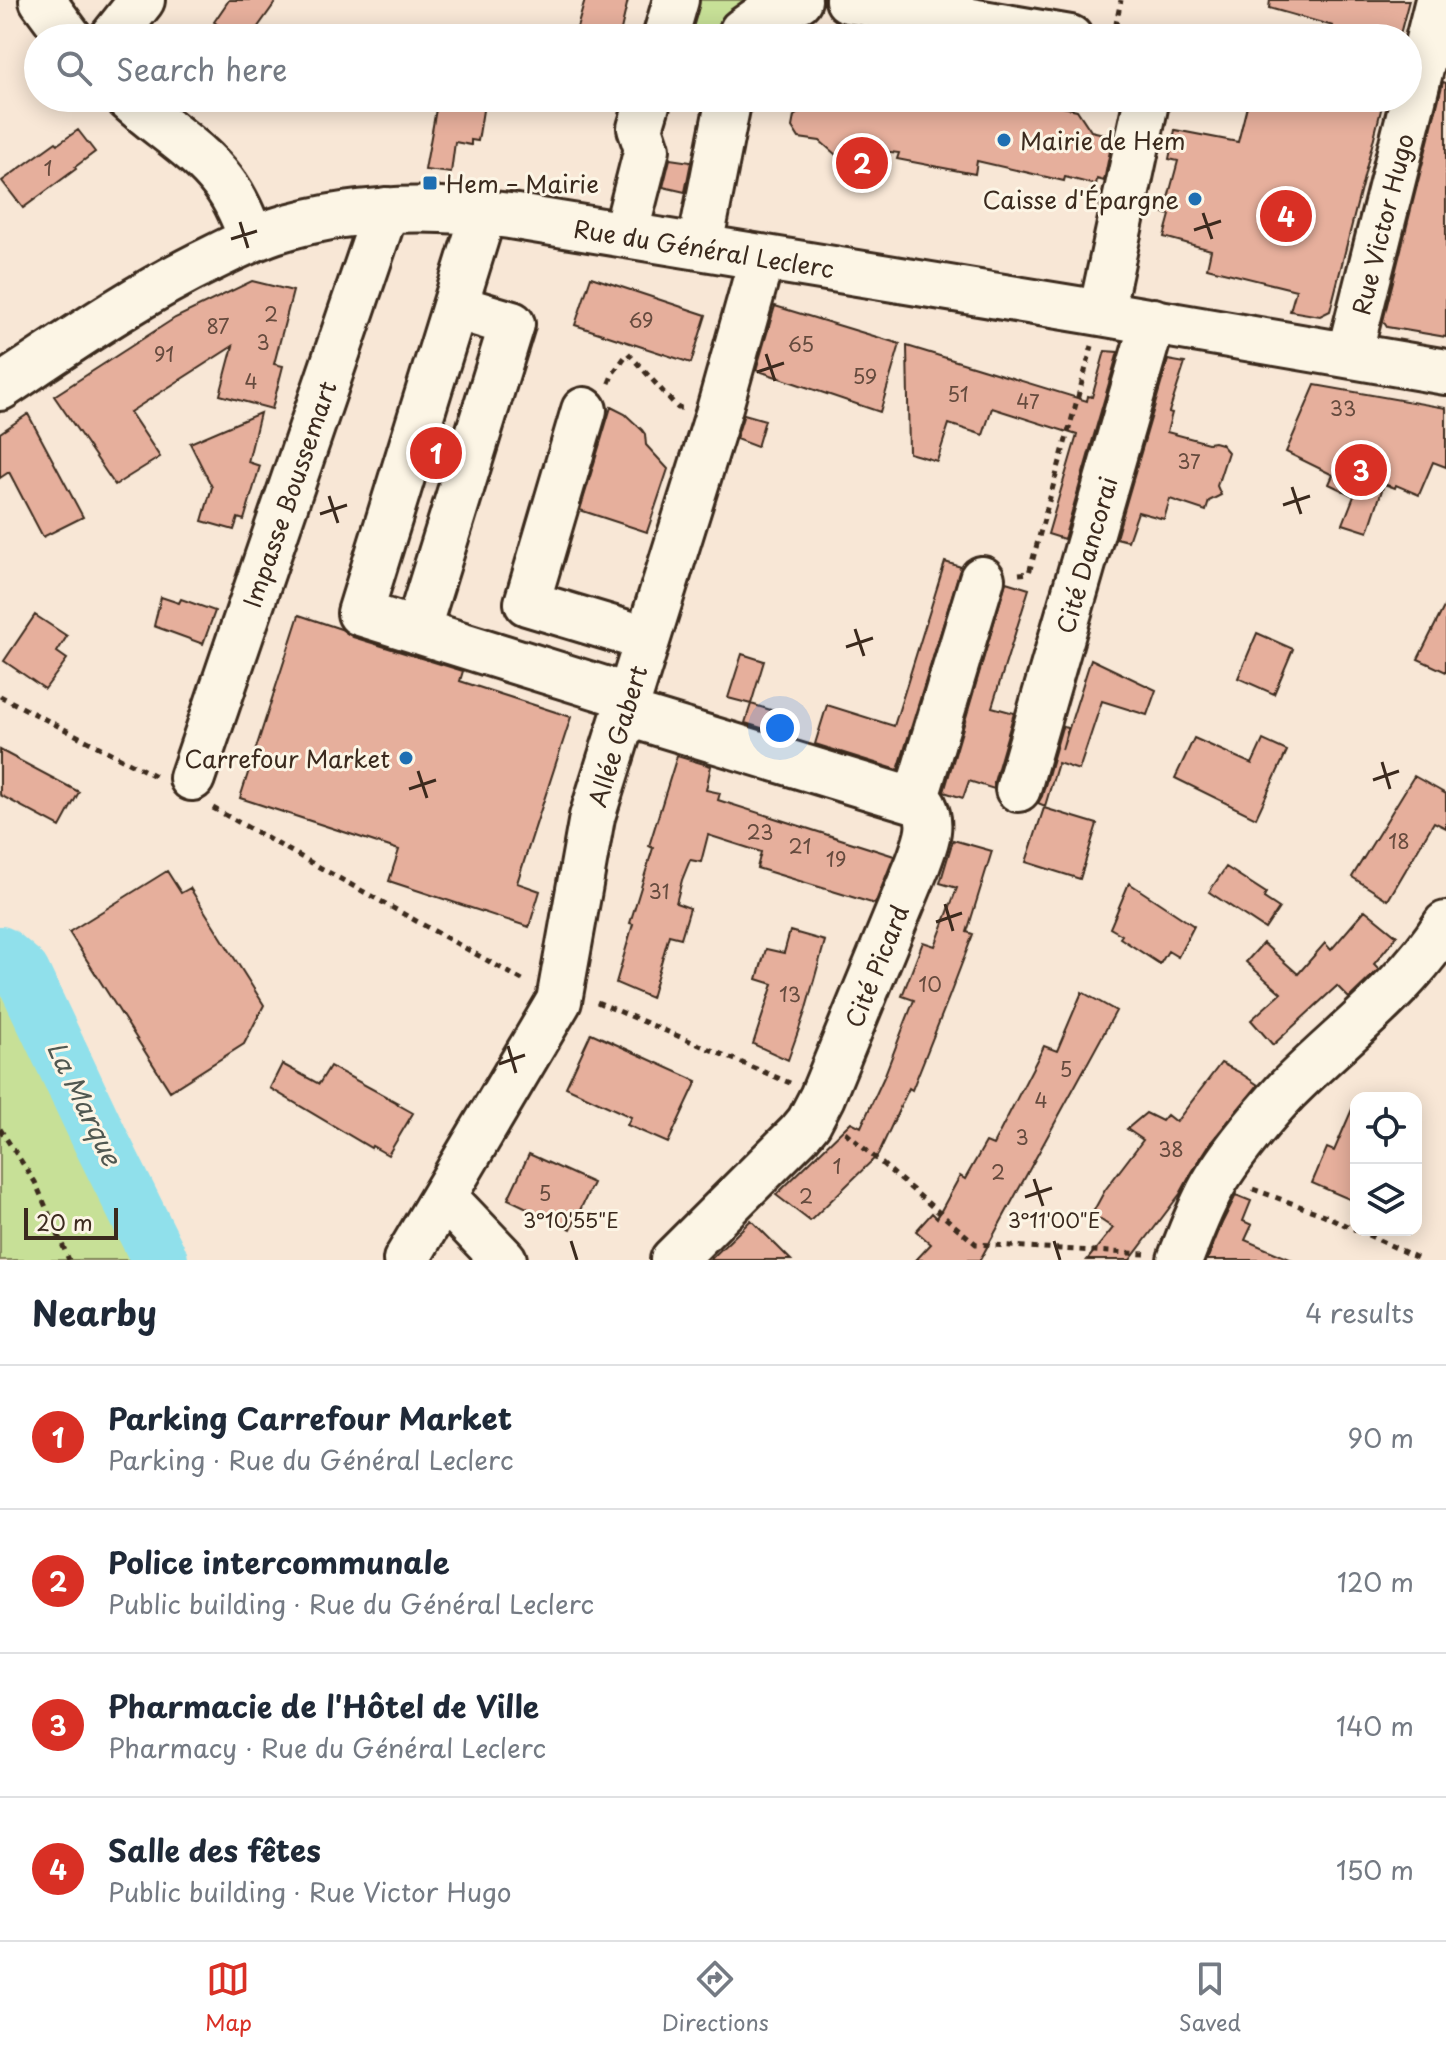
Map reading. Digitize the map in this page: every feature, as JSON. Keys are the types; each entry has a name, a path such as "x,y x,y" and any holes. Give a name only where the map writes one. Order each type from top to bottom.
{"street":[{"path":"42,0 60,24"},
{"path":"123,24 142,0"},
{"path":"669,24 676,0"},
{"path":"752,24 773,9 799,0"},
{"path":"848,0 988,24"},
{"name":"Rue Victor Hugo","path":"1422,64 1438,0"},
{"path":"145,112 221,179 240,210 252,239"},
{"path":"625,235 647,149 640,128 645,112"},
{"path":"701,247 726,112"},
{"path":"1101,313 1144,112"},
{"name":"Rue Victor Hugo","path":"1349,355 1410,112"},
{"name":"Rue du Général Leclerc","path":"0,388 144,295 252,239 320,219 421,208 484,212 1446,372"},
{"name":"Impasse Boussemart","path":"186,787 386,210"},
{"path":"484,212 360,613 922,811"},
{"name":"Allée Gabert","path":"406,1260 561,994 588,835 718,414 762,257"},
{"path":"417,631 512,324 455,307"},
{"name":"Cité Dancorai","path":"1018,789 1153,321"},
{"path":"584,410 527,603 647,639"},
{"name":"Cité Picard","path":"673,1260 799,1134 820,1102 928,836 922,811 982,579"},
{"path":"1180,1258 1218,1176 1274,1104 1384,1000 1442,938"},
{"path":"444,1197 504,1260"}],"path":[{"path":"1116,24 1121,0"},
{"path":"982,579 1029,573 1101,313"},
{"path":"584,410 602,404 613,373 628,353 678,408 718,414"},
{"path":"0,696 186,787 561,994 820,1102 976,1244 1180,1258"},
{"path":"0,1129 35,1182 69,1260"},
{"path":"1218,1176 1350,1227"},
{"path":"1369,1236 1422,1260"}],"green space":[{"path":"698,0 771,0 730,24 691,24"},
{"path":"0,929 7,932 73,1035 170,1260 0,1260"}],"building":[{"path":"229,0 277,0 260,24 214,22"},
{"path":"585,0 628,0 622,24 578,24"},
{"path":"1270,0 1409,0 1403,24 1326,24 1269,8"},
{"path":"1443,82 1446,83 1446,337 1387,327 1383,321"},
{"path":"435,112 483,112 478,141 471,140 471,145 455,142 451,173 425,170"},
{"name":"Mairie de Hem","path":"800,112 1078,112 1091,131 1113,136 1104,181 1097,179 1096,185 1065,177 1064,181 977,161 975,174 897,159 899,153 858,148 836,155 820,141 799,138 792,127 794,116"},
{"path":"1246,112 1380,112 1330,311 1320,316 1290,311 1296,290 1207,268 1211,250 1164,237 1170,215 1164,213 1178,161 1169,159 1175,130 1238,142"},
{"path":"78,130 95,152 23,208 2,181"},
{"path":"670,159 691,162 685,192 663,187"},
{"path":"591,277 706,315 691,363 575,325"},
{"path":"252,281 293,291 274,364 283,366 272,409 220,395 233,346 130,412 160,457 115,485 54,396 175,318"},
{"path":"775,306 900,344 880,412 756,370"},
{"path":"907,346 1087,401 1088,396 1092,397 1105,351 1118,352 1064,539 1048,534 1077,435 992,408 983,435 949,424 937,461 909,453"},
{"path":"1168,360 1185,363 1169,412 1172,413 1167,432 1221,444 1228,452 1217,486 1221,495 1209,501 1206,511 1170,499 1164,519 1138,512 1128,541 1116,538"},
{"path":"1315,385 1446,408 1446,467 1433,462 1419,495 1396,485 1395,488 1384,484 1368,532 1343,524 1354,496 1329,484 1333,475 1286,452"},
{"path":"611,407 625,414 642,430 646,445 668,469 647,532 580,510"},
{"path":"260,413 248,462 260,466 244,520 238,518 234,530 202,521 212,487 190,443"},
{"path":"28,414 83,517 43,537 9,472 0,478 0,433"},
{"path":"744,414 765,420 757,447 736,439"},
{"path":"945,562 961,567 898,770 815,744 827,705 894,726"},
{"path":"1006,582 1029,589 992,707 1014,713 994,789 969,781 963,798 944,792"},
{"path":"161,597 179,603 181,599 215,611 203,644 154,626"},
{"path":"1446,603 1446,672 1418,659"},
{"path":"35,615 67,636 57,652 67,659 45,689 4,661"},
{"name":"Carrefour Market","path":"299,615 341,629 353,637 463,671 460,681 571,717 517,883 540,891 529,927 389,881 399,850 240,798"},
{"path":"1257,633 1293,649 1274,694 1238,678"},
{"path":"742,654 764,661 751,704 728,698"},
{"path":"1091,659 1156,690 1147,715 1102,701 1079,770 1058,763 1045,806 1038,803 1062,727 1068,728 1062,750"},
{"path":"751,704 774,711 768,730 745,723"},
{"path":"1194,738 1252,764 1263,740 1287,751 1256,818 1175,778"},
{"path":"0,750 79,792 60,827 0,795"},
{"path":"677,756 711,766 706,790 720,793 718,800 894,856 875,904 757,868 761,852 708,835 701,862 690,860 682,880 676,903 690,908 681,938 669,935 651,998 616,983 653,848 649,846"},
{"path":"1414,776 1446,794 1446,828 1434,822 1388,900 1352,877"},
{"path":"1044,808 1097,824 1080,879 1026,862"},
{"path":"953,840 992,851 967,932 973,934 912,1090 909,1088 878,1155 810,1221 776,1195 851,1122 861,1127 914,1000 902,996 923,942 935,946 957,888 940,883"},
{"path":"1226,867 1266,893 1264,898 1279,908 1265,929 1209,892"},
{"path":"167,871 181,893 190,888 264,1005 244,1044 170,1091 69,932"},
{"path":"1129,883 1194,926 1178,957 1168,951 1160,964 1110,928"},
{"path":"1365,910 1397,936 1374,964 1379,969 1349,998 1337,986 1273,1045 1251,1020 1281,993 1246,962 1263,943 1298,974 1325,943 1331,950"},
{"path":"790,931 825,941 788,1060 753,1044 773,984 757,979 766,949 784,953"},
{"path":"1082,992 1116,1011 980,1260 916,1260 931,1244 916,1231 932,1213 937,1218 960,1176 965,1179 986,1142 993,1145 1044,1046 1057,1051"},
{"path":"591,1033 697,1081 668,1143 627,1125 631,1117 566,1087"},
{"path":"1221,1063 1258,1085 1211,1142 1180,1194 1130,1260 1087,1260 1113,1228 1092,1214 1105,1190 1143,1140 1127,1129 1146,1113 1162,1121 1167,1115 1176,1122"},
{"path":"282,1064 319,1084 330,1066 413,1113 388,1155 270,1088"},
{"path":"1350,1114 1350,1199 1312,1183 1327,1148 1334,1151"},
{"path":"529,1154 593,1183 571,1229 508,1199"},
{"path":"1236,1195 1251,1201 1243,1221 1252,1225 1245,1240 1292,1260 1207,1260"},
{"path":"751,1220 791,1260 710,1260 741,1230"}],"waterway":[{"name":"La Marque","path":"0,954 22,973 160,1260"}],"place":[{"name":"Mairie de Hem","path":"1004,140"},
{"name":"Police intercommunale","path":"862,163"},
{"name":"Hem – Mairie","path":"430,183"},
{"name":"Caisse d'Épargne","path":"1195,199"},
{"name":"Salle des fêtes","path":"1286,216"},
{"name":"Parking Carrefour Market","path":"436,453"},
{"name":"Pharmacie de l'Hôtel de Ville","path":"1361,470"},
{"name":"Carrefour Market","path":"406,758"}]}
